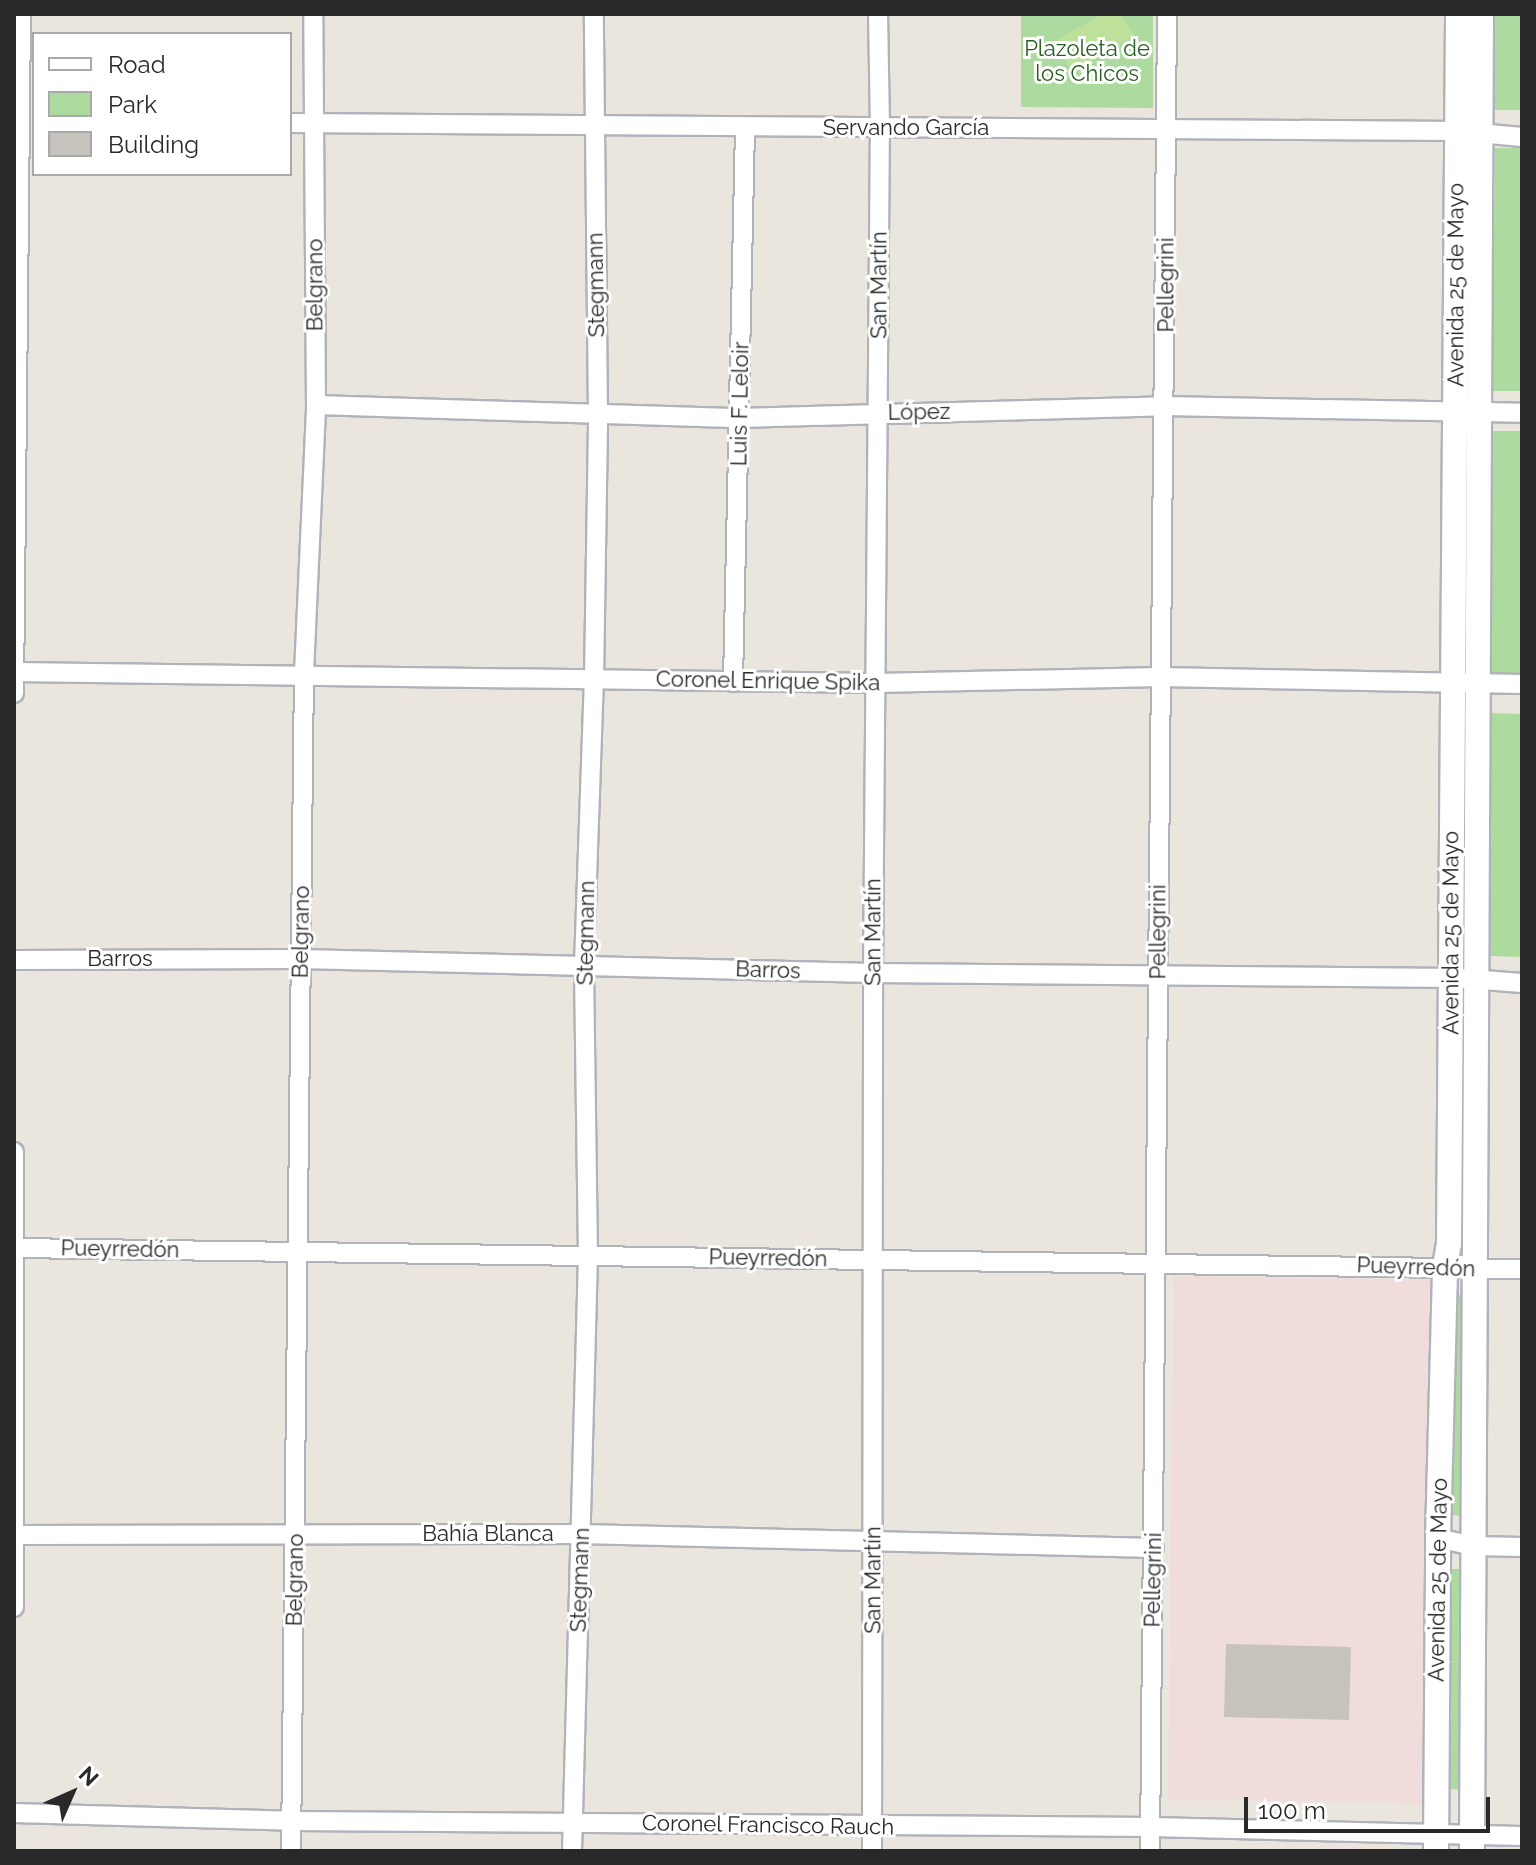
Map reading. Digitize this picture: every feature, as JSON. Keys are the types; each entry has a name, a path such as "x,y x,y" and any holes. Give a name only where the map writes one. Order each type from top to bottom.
{"main road":[{"name":"Avenida 25 de Mayo","path":"1458,14 1469,132"},
{"name":"Avenida 25 de Mayo","path":"1436,1844 1438,1538 1445,1266 1449,1244 1463,978 1469,132 1481,14"},
{"name":"Avenida 25 de Mayo","path":"1463,978 1476,1269 1472,1844"}],"street":[{"path":"14,693 23,120 21,14"},
{"name":"Belgrano","path":"291,1851 304,673 316,405 313,14"},
{"name":"Stegmann","path":"572,1851 588,1256 584,964 594,679 598,415 594,14"},
{"name":"San Martín","path":"872,1851 878,14"},
{"name":"Pellegrini","path":"1150,1851 1167,14"},
{"name":"Servando García","path":"292,123 1469,132 1522,137"},
{"name":"Luis F. Leloir","path":"733,682 745,127"},
{"name":"López","path":"316,405 740,418 1165,406 1522,412"},
{"name":"Coronel Enrique Spika","path":"14,672 304,673 733,682 876,683 1160,677 1522,684"},
{"name":"Barros","path":"14,960 301,959 873,973 1463,978 1522,983"},
{"path":"14,1152 14,1607"},
{"name":"Pueyrredón","path":"15,1248 1522,1269"},
{"name":"Bahía Blanca","path":"14,1535 581,1534 1154,1548"},
{"path":"1438,1538 1474,1546 1522,1547"},
{"name":"Coronel Francisco Rauch","path":"14,1813 292,1821 1150,1827 1436,1844 1472,1844 1522,1836"}],"shaded area":[{"path":"1174,1276 1433,1280 1427,1803 1168,1799"}],"green space":[{"name":"Plazoleta de los Chicos","path":"1021,14 1153,14 1153,108 1021,107"},
{"path":"1102,14 1121,14 1134,35 1072,71 1055,41"},
{"path":"1494,14 1522,14 1522,110 1493,110"},
{"path":"1495,148 1522,148 1522,391 1492,391"},
{"path":"1490,431 1522,431 1522,674 1487,673"},
{"path":"1489,713 1522,714 1522,957 1486,956"},
{"path":"1453,1295 1460,1295 1463,1301 1465,1513 1461,1516 1453,1515 1450,1508"},
{"path":"1452,1569 1459,1569 1462,1575 1463,1787 1460,1790 1451,1789 1449,1782 1447,1574"}],"building":[{"path":"1226,1644 1351,1647 1349,1720 1224,1717"}]}
